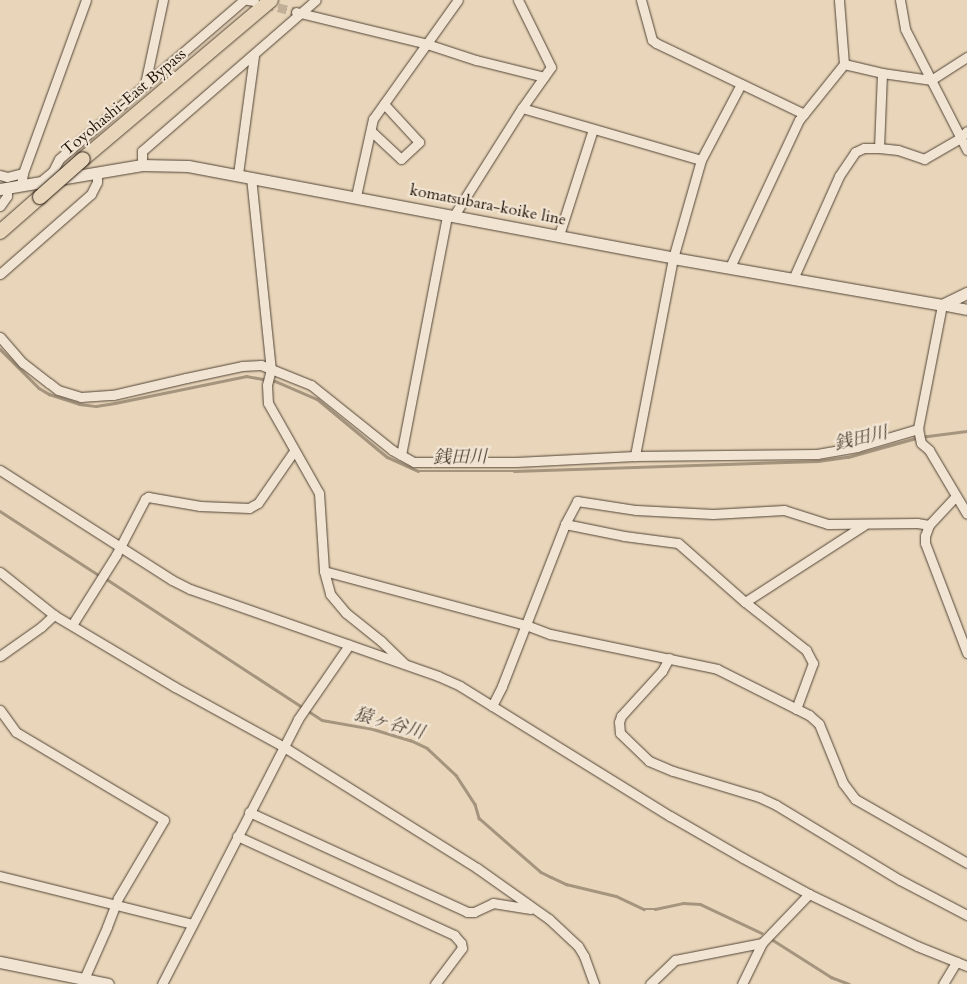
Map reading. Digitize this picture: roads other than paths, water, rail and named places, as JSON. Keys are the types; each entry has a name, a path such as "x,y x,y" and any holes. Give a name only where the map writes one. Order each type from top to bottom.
{"highway":[{"name":"Toyohashi-East Bypass","path":"0,232 271,0"}],"main road":[{"name":"komatsubara-koike line","path":"4,188 142,164 188,166 356,196 450,216 559,235 673,258 942,305"},
{"path":"942,305 967,293"},
{"path":"0,962 108,984"}],"street":[{"path":"22,186 23,173 86,0"},
{"path":"145,85 163,0"},
{"path":"40,182 53,171 59,159 145,85 249,0"},
{"path":"142,164 142,151 254,55 299,12 316,0"},
{"path":"356,196 373,119 458,0"},
{"path":"401,456 450,216 551,67 518,0"},
{"path":"641,0 652,40 804,114"},
{"path":"730,267 804,114 844,64 839,0"},
{"path":"900,0 905,29 931,80 964,134 967,150"},
{"path":"299,12 427,44 476,60 544,77"},
{"path":"238,174 254,55"},
{"path":"844,64 882,73 931,80 967,56"},
{"path":"878,148 882,73"},
{"path":"635,456 673,258 701,160 741,84"},
{"path":"371,131 401,159 419,142 384,104"},
{"path":"522,108 701,160"},
{"path":"559,235 593,128"},
{"path":"793,279 844,165 855,152 864,148 898,150 924,159 964,134"},
{"path":"0,274 91,194 97,182 97,172"},
{"path":"0,175 7,177 23,173"},
{"path":"251,177 271,371 267,385 268,403 319,493 326,586 334,600 381,640 406,666"},
{"path":"0,206 7,196 4,188"},
{"path":"967,310 942,305 918,429 921,442 929,450 967,514"},
{"path":"0,337 23,363 58,390 81,397 113,395 242,366 261,365 271,371 311,385 325,394 392,450 414,462 635,456 816,454 856,447 918,429"},
{"path":"72,625 120,547 145,499 148,497 200,506 249,508 258,504 294,451"},
{"path":"0,470 120,547 190,589 460,686 688,827 809,894 967,966"},
{"path":"956,496 929,525 925,536 925,543 967,654"},
{"path":"492,706 526,626 565,524 577,501 636,510 713,514 784,510 828,524 916,523 929,525"},
{"path":"565,524 624,536 678,543 745,602 806,650 812,659 810,674 796,709"},
{"path":"745,602 864,524"},
{"path":"324,571 550,634 716,669 809,715 819,724 843,783 854,799 967,863"},
{"path":"0,572 54,615 175,688 284,747 448,848 550,919 578,946 584,956 594,984"},
{"path":"0,656 41,627 54,615"},
{"path":"162,984 284,747 305,709 349,645"},
{"path":"669,658 662,670 625,711 619,722 620,733 650,762 673,771 759,797 776,805 900,880 967,915"},
{"path":"0,710 16,732 164,820 116,904 84,979"},
{"path":"249,812 468,912 474,912 493,902 536,910"},
{"path":"237,836 454,935 461,943 462,948 435,984"},
{"path":"0,876 192,924"},
{"path":"742,984 762,943 809,894"},
{"path":"650,984 675,960 762,943"},
{"path":"943,984 956,962"}],"waterway":[{"name":"銭田川","path":"0,349 39,388 49,394 79,404 96,406 246,376 275,381 317,399 387,457 418,471 514,471 818,461 848,457 920,437 967,431"},
{"name":"猿ヶ谷川","path":"0,511 100,576"},
{"name":"猿ヶ谷川","path":"105,578 322,720 373,729 410,740 427,748 456,775 475,804 479,818 541,872 566,884 616,896 644,909 655,909 683,903 700,904 762,933"},
{"name":"猿ヶ谷川","path":"773,940 831,977 849,984"}],"tunnel":[{"path":"265,4 296,12"}]}
